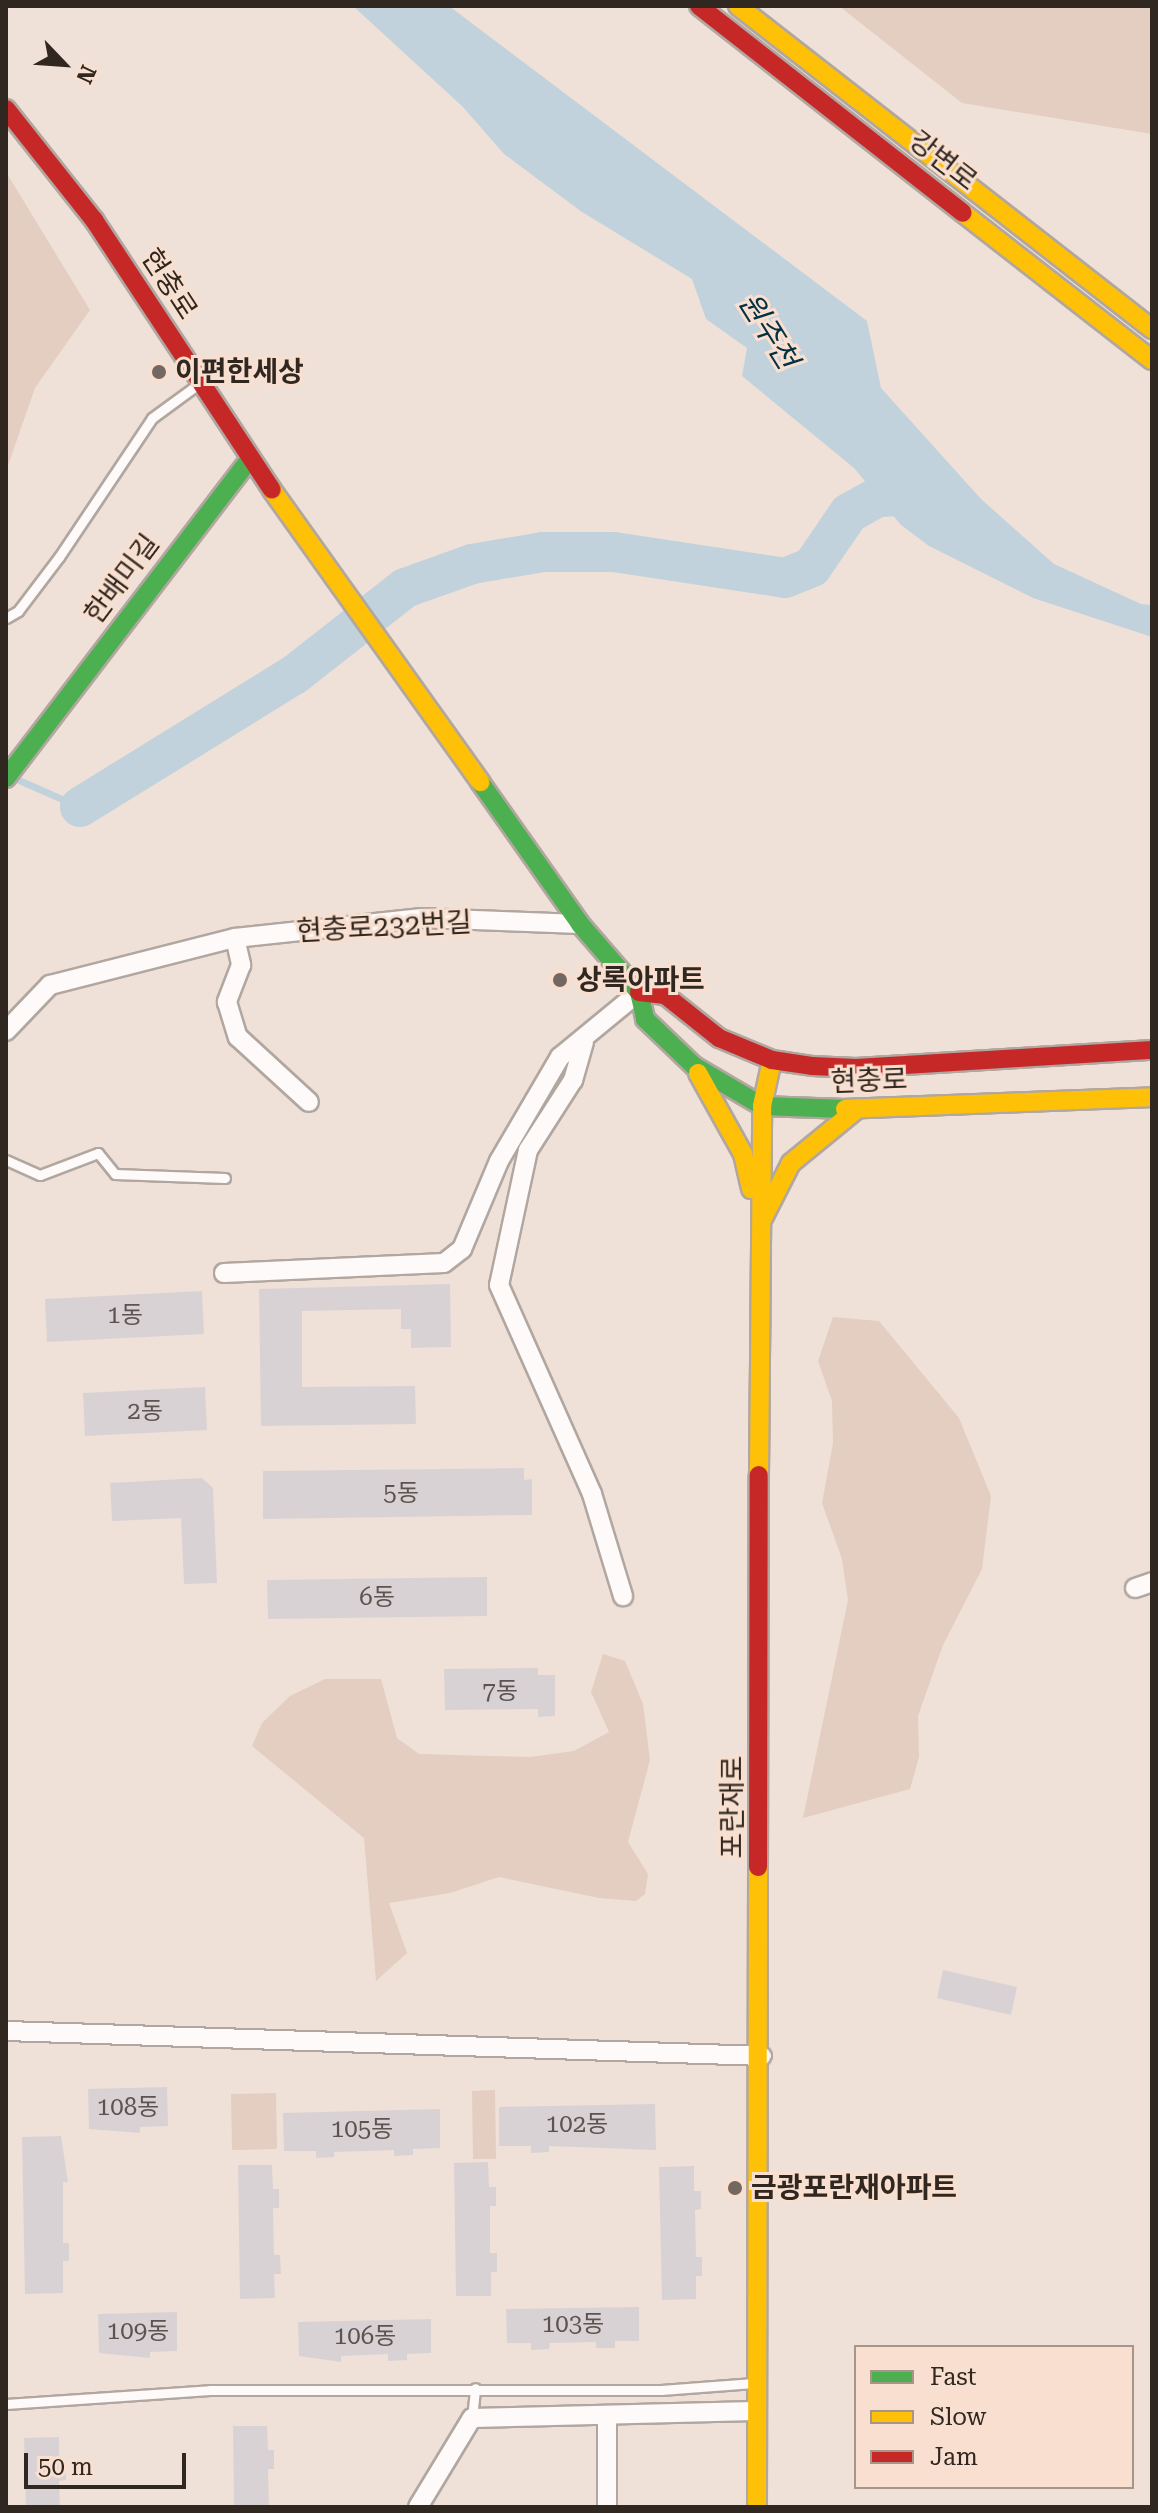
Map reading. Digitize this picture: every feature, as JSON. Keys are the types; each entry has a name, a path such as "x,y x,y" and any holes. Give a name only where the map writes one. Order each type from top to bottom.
{"street":[{"name":"강변로","path":"699,6 1152,360"},
{"name":"강변로","path":"738,6 1152,329"},
{"name":"현충로","path":"6,109 94,220 250,459 580,924 639,992 645,1019 694,1066 762,1106 857,1109 1152,1097"},
{"name":"한배미길","path":"6,778 250,459"},
{"name":"현충로232번길","path":"6,1031 50,985 235,938 422,918 580,924"},
{"path":"235,938 241,965 227,1002 238,1037 309,1102"},
{"name":"현충로","path":"639,992 665,995 719,1038 772,1060 856,1068 1152,1050"},
{"path":"224,1273 444,1263 462,1249 532,1099 560,1057 584,1042 639,992"},
{"path":"584,1042 573,1080 528,1150 499,1285 592,1494 623,1596"},
{"name":"포란재로","path":"757,2507 762,2056 760,1225 762,1106 772,1060"},
{"path":"694,1066 743,1154 760,1225"},
{"path":"760,1225 791,1163 857,1109"},
{"path":"6,2031 762,2056"},
{"path":"418,2507 472,2418 607,2418 756,2411"},
{"path":"607,2418 607,2507"}],"lane":[{"path":"6,618 18,611 59,557 119,460 152,418 200,383"},
{"path":"6,1160 40,1175 98,1153 115,1174 225,1178"},
{"path":"6,2404 210,2390 661,2390 757,2382"},
{"path":"472,2418 475,2388"}],"shaded area":[{"path":"839,6 1152,6 1152,134 962,103"},
{"path":"6,172 90,310 35,388 6,471"},
{"path":"833,1317 879,1321 959,1418 991,1496 982,1569 943,1645 918,1716 919,1757 910,1789 803,1818 848,1600 842,1559 822,1503 833,1443 832,1401 818,1361"},
{"path":"603,1654 625,1661 643,1704 650,1760 628,1842 648,1874 645,1894 636,1901 599,1898 499,1877 450,1893 389,1903 407,1953 376,1981 364,1838 252,1746 262,1723 290,1696 325,1679 381,1679 397,1738 419,1754 530,1757 574,1751 609,1732 591,1692"},
{"path":"495,2090 496,2159 473,2159 472,2091"},
{"path":"276,2093 277,2149 232,2150 231,2094"}],"water":[{"name":"원주천","path":"353,6 449,6 867,321 881,388 981,499 1054,564 1141,604 1152,605 1152,637 1033,598 929,546 901,525 854,468 742,376 747,348 706,319 692,279 582,212 504,154 463,107"}],"building":[{"path":"450,1284 451,1347 411,1348 411,1329 401,1329 401,1309 302,1311 302,1387 415,1386 416,1424 261,1426 259,1289"},
{"path":"202,1291 204,1334 47,1342 45,1299"},
{"path":"205,1387 207,1430 85,1436 83,1393"},
{"path":"524,1468 524,1480 532,1479 532,1515 263,1519 263,1471"},
{"path":"202,1478 213,1488 217,1583 184,1584 181,1518 112,1521 110,1483"},
{"path":"487,1577 487,1616 268,1619 267,1580"},
{"path":"538,1668 538,1675 555,1675 555,1716 538,1717 538,1709 445,1710 444,1669"},
{"path":"943,1970 1017,1987 1011,2015 937,1998"},
{"path":"167,2087 168,2126 140,2127 140,2133 89,2129 88,2089"},
{"path":"655,2104 656,2150 549,2146 549,2152 531,2153 531,2146 499,2146 499,2107"},
{"path":"440,2109 440,2148 413,2149 413,2155 394,2156 394,2150 334,2152 334,2157 316,2158 316,2151 284,2151 283,2113"},
{"path":"61,2136 68,2182 63,2182 63,2243 69,2243 69,2261 63,2261 63,2293 25,2294 22,2137"},
{"path":"488,2162 489,2187 496,2187 496,2206 490,2206 490,2253 497,2253 497,2272 491,2272 491,2296 456,2296 454,2163"},
{"path":"238,2165 272,2165 273,2189 279,2189 279,2208 273,2208 274,2255 280,2255 281,2274 274,2274 275,2298 240,2299"},
{"path":"694,2166 694,2191 701,2191 701,2209 695,2210 696,2257 702,2257 702,2276 696,2276 696,2299 662,2300 659,2167"},
{"path":"639,2307 639,2341 615,2341 615,2348 596,2348 596,2342 550,2343 549,2349 531,2350 531,2343 507,2343 506,2309"},
{"path":"177,2312 177,2351 150,2352 150,2358 99,2353 98,2314"},
{"path":"431,2319 431,2353 407,2354 407,2360 388,2361 388,2354 341,2356 341,2362 299,2356 298,2322"},
{"path":"233,2426 267,2426 268,2450 274,2450 274,2469 268,2469 269,2507 234,2507"},
{"path":"59,2437 59,2462 66,2462 66,2480 59,2481 60,2507 26,2507 24,2438"}],"waterway":[{"path":"80,807 294,675 405,588 472,564 543,552 614,552 785,578 812,567 849,513 878,497 930,495"},
{"path":"12,777 80,807"}],"traffic: fast":[{"path":"6,778 250,459"},
{"path":"480,782 580,924 639,992 645,1019 694,1066 762,1106 845,1109"}],"traffic: slow":[{"path":"738,6 1152,329"},
{"path":"963,213 1152,360"},
{"path":"272,490 480,782"},
{"path":"759,1475 762,1106 772,1060"},
{"path":"698,1073 743,1154 751,1189"},
{"path":"845,1109 1152,1097"},
{"path":"763,1218 791,1163 857,1109"},
{"path":"757,2507 758,1867"}],"traffic: jam":[{"path":"699,6 963,213"},
{"path":"6,109 94,220 272,490"},
{"path":"639,992 665,995 719,1038 772,1060 812,1066 856,1068 1152,1050"},
{"path":"758,1867 759,1475"}],"place":[{"name":"이편한세상","path":"159,372"},
{"name":"상록아파트","path":"560,980"},
{"name":"금광포란재아파트","path":"735,2188"}]}
